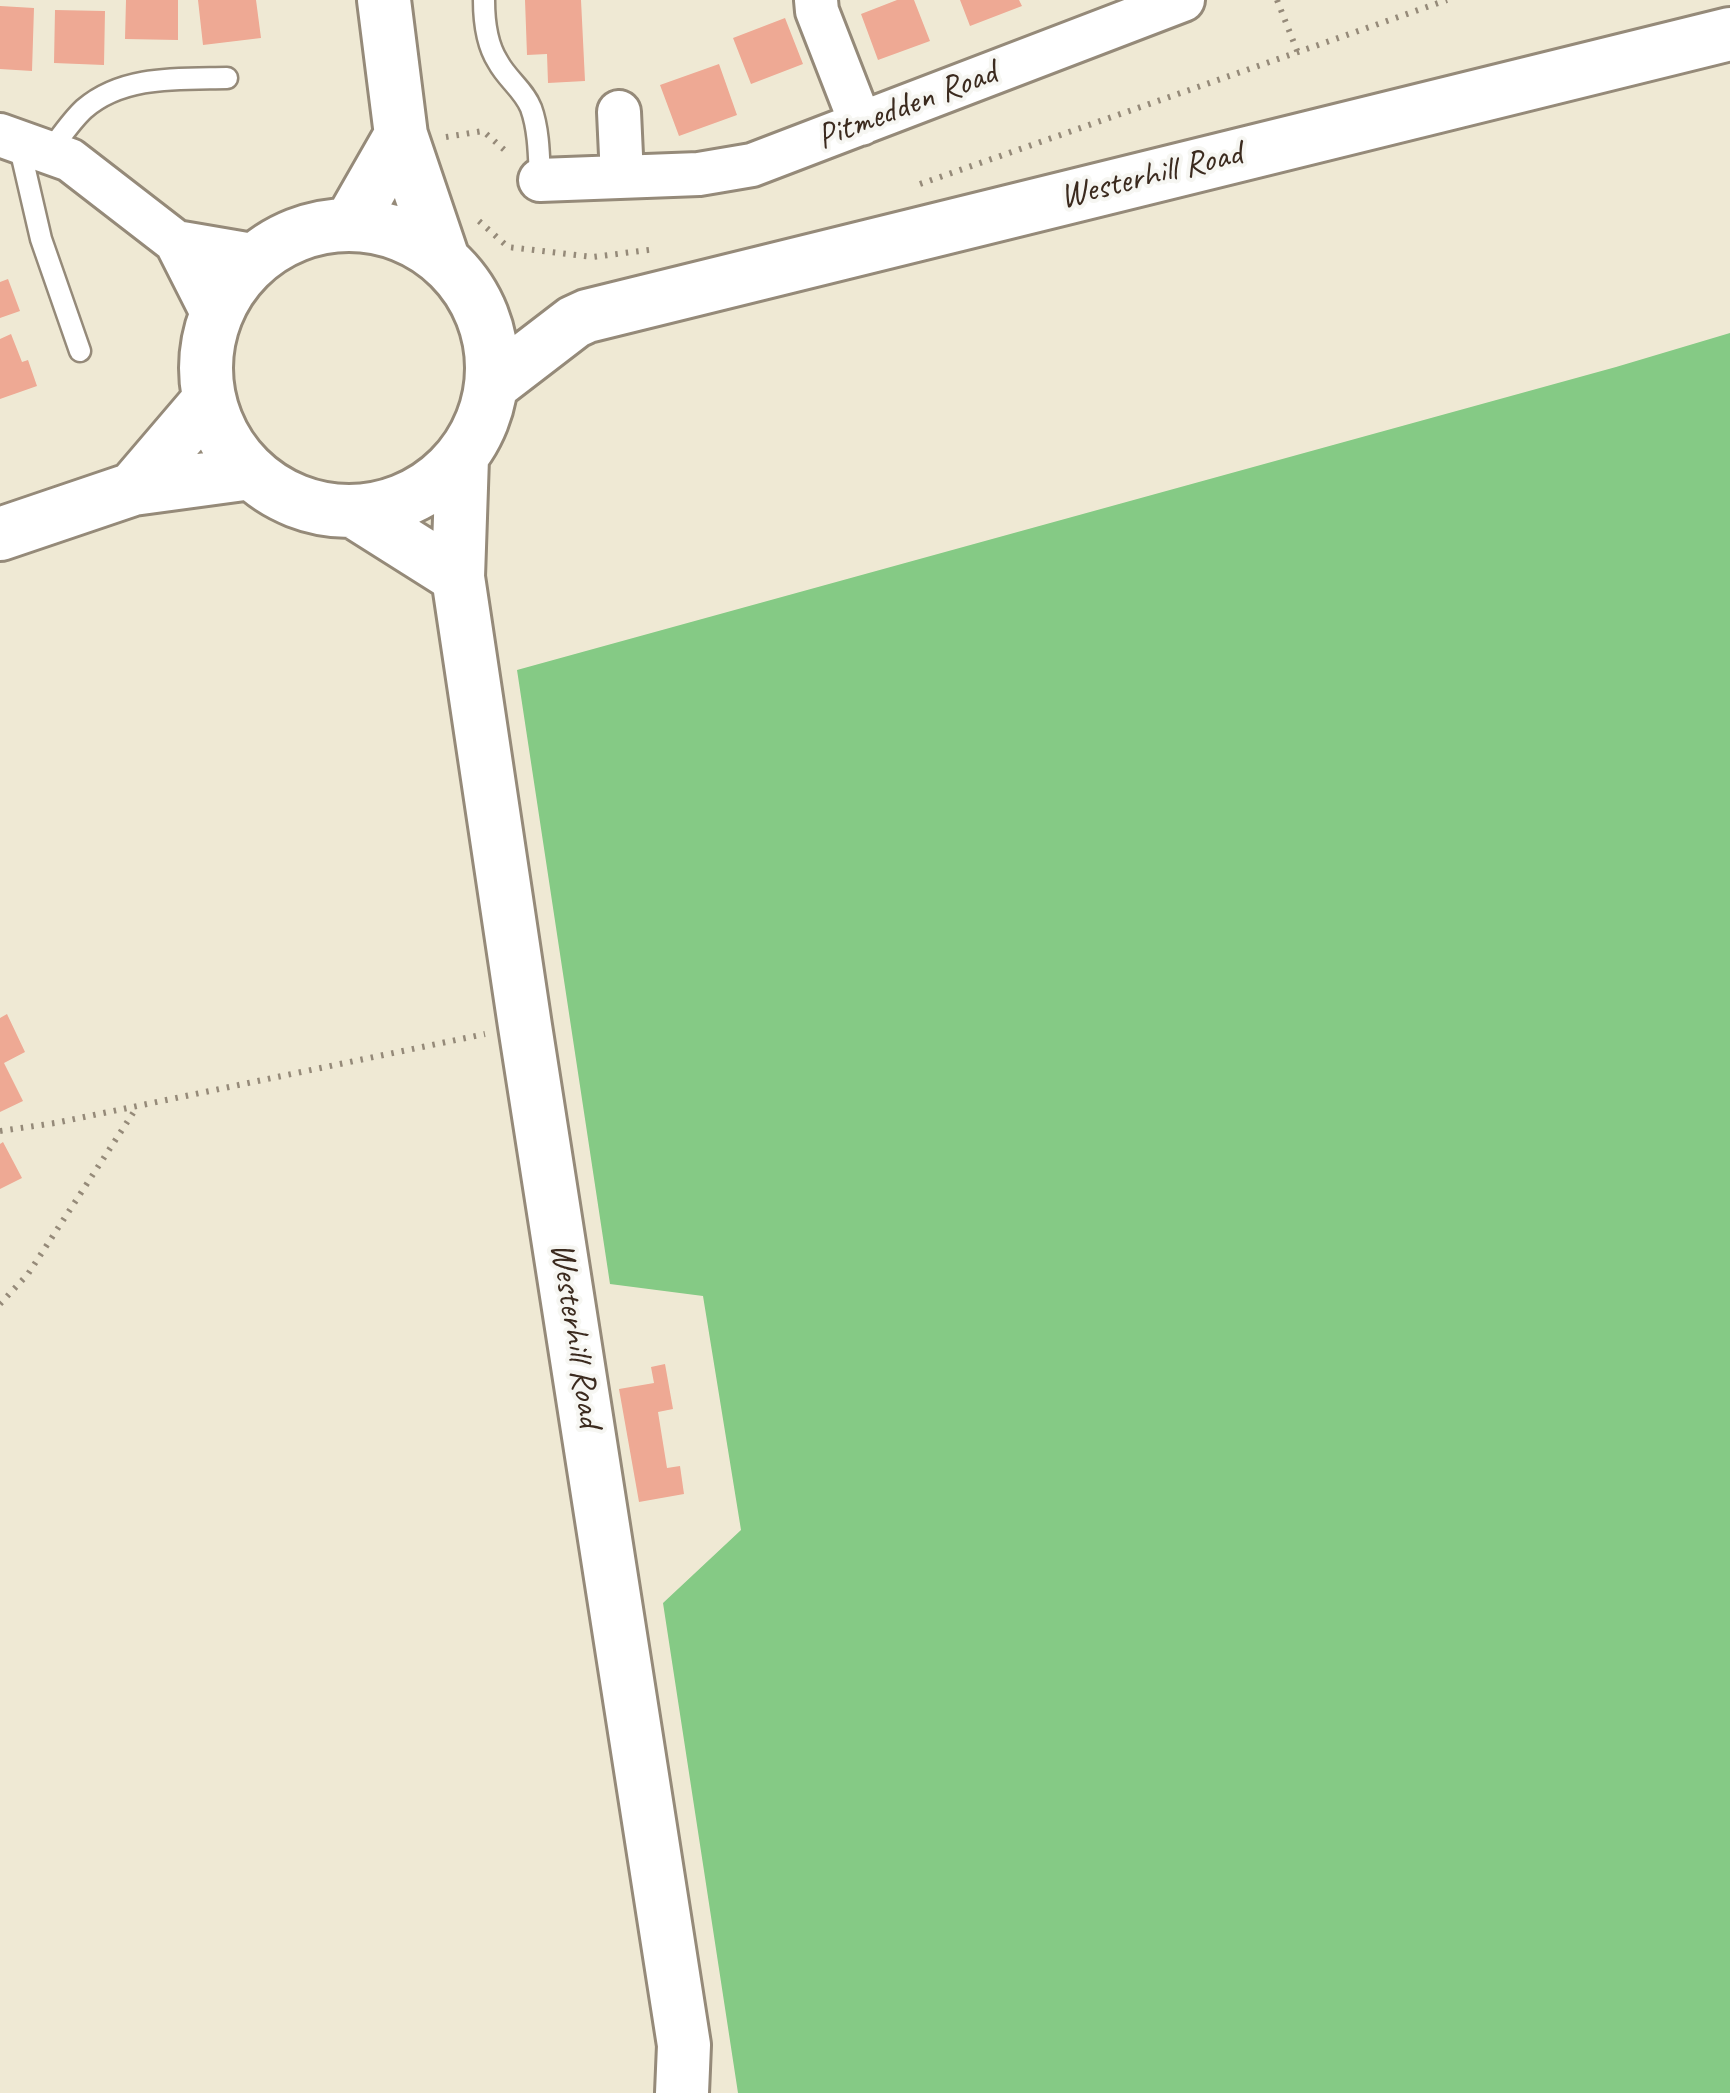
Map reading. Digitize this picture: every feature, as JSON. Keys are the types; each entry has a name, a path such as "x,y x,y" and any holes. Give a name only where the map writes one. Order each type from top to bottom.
{"street":[{"path":"384,0 418,132 443,260"},
{"path":"816,0 861,124"},
{"name":"Pitmedden Road","path":"540,180 699,174 752,164 1183,0"},
{"name":"Westerhill Road","path":"492,384 587,316 1730,34"},
{"path":"619,112 622,177"},
{"path":"350,224 418,132"},
{"path":"23,143 70,160 176,242 214,316"},
{"path":"350,224 384,228 415,240 443,260 465,284 481,312 492,348 492,384 482,423 462,458 432,486 395,505 354,512 317,508 281,496 250,473 224,440 208,400 206,358 214,316 232,284 258,256 301,232 350,224"},
{"path":"176,242 258,256"},
{"name":"Westerhill Road","path":"481,312 574,322"},
{"path":"134,490 208,400"},
{"name":"Westerhill Road","path":"462,458 458,576 684,2044 682,2093"},
{"path":"0,534 134,490 250,473"},
{"path":"354,512 458,576"}],"lane":[{"path":"484,0 489,43 531,107 540,180"},
{"path":"80,351 40,239 23,143 118,89 153,80 227,78"}],"path":[{"path":"1277,0 1298,53"},
{"path":"418,132 447,138 483,131 540,180"},
{"path":"0,1131 56,1123 525,1026"},
{"path":"0,1304 28,1274 137,1106"}],"green space":[{"path":"1730,333 1730,2093 738,2093 663,1603 741,1530 703,1296 610,1284 517,670"}],"building":[{"path":"126,0 178,0 178,40 125,39"},
{"path":"198,0 256,0 261,38 203,45"},
{"path":"525,0 581,0 585,81 548,83 547,54 527,55"},
{"path":"897,0 914,0 930,41 878,60 861,14"},
{"path":"960,0 1019,0 1022,6 970,26"},
{"path":"0,6 34,8 32,71 0,69"},
{"path":"55,10 105,11 104,65 54,63"},
{"path":"785,18 803,64 751,84 733,38"},
{"path":"719,64 737,115 679,136 660,85"},
{"path":"8,279 20,311 0,318 0,282"},
{"path":"11,334 22,362 28,360 37,386 0,399 0,339"},
{"path":"7,1014 25,1052 4,1063 23,1101 0,1112 0,1018"},
{"path":"3,1142 22,1178 0,1189 0,1144"},
{"path":"665,1364 673,1409 658,1412 667,1468 680,1466 684,1494 639,1502 619,1389 654,1383 651,1367"}]}
